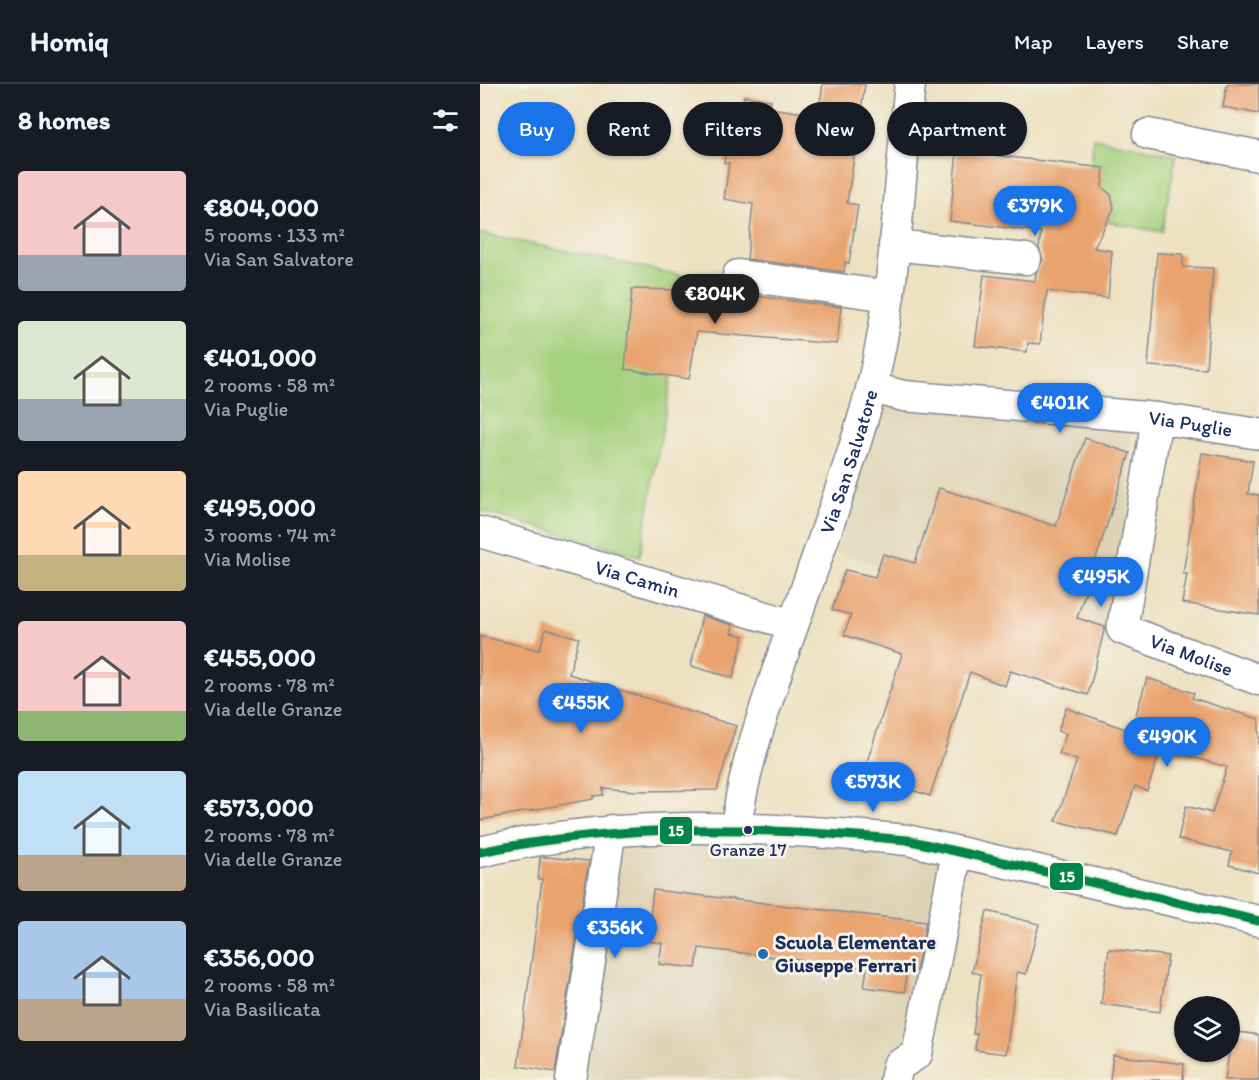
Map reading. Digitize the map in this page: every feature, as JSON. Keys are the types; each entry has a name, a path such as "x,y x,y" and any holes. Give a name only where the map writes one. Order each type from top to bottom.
{"street":[{"name":"Via San Salvatore","path":"736,828 741,788 793,625 836,508 872,388 889,296 910,84"},
{"path":"1148,134 1259,156"},
{"path":"894,245 1026,259"},
{"path":"738,275 889,296"},
{"name":"Via Puglie","path":"872,388 904,396 1157,418 1259,434"},
{"name":"Via Molise","path":"1157,418 1122,628 1259,680"},
{"name":"Via Camin","path":"480,532 793,625"},
{"path":"480,852 531,840 611,830 736,828 907,840 1259,921"},
{"path":"571,1080 611,830"},
{"path":"895,1080 898,1066 916,1054 957,852"}],"shaded area":[{"path":"886,398 1133,428 1120,641 836,553"},
{"name":"Scuola Elementare Giuseppe Ferrari","path":"612,831 951,856 915,1052 889,1080 575,1080"}],"green space":[{"path":"1093,138 1176,155 1162,232 1089,219"},
{"path":"480,233 689,277 640,556 480,511"}],"building":[{"path":"823,84 865,84 862,102 820,102"},
{"path":"1227,84 1259,84 1259,114 1223,107"},
{"path":"744,96 771,100 770,102 743,102"},
{"path":"783,110 795,112 795,156 854,156 847,203 858,205 849,263 845,262 844,272 747,259 753,204 724,199 729,163 724,163 725,156 783,156"},
{"path":"956,156 1000,156 1104,168 1102,187 1111,195 1114,208 1094,248 1112,251 1108,298 1047,291 1040,344 1028,343 1027,352 975,346 984,275 1035,281 1036,272 1043,260 1039,248 1041,232 950,221"},
{"path":"1157,253 1183,254 1183,267 1213,268 1206,369 1148,366"},
{"path":"685,287 841,307 837,344 697,332 689,379 625,369 632,289 685,290"},
{"path":"1085,438 1130,453 1077,618 1105,627 1088,695 1010,671 1005,686 970,672 930,796 863,774 902,654 844,635 851,615 832,610 845,570 875,577 883,554 915,563 939,488 1056,526"},
{"path":"1202,453 1253,461 1248,494 1259,495 1259,615 1182,603 1187,574 1183,574"},
{"path":"702,616 733,625 731,633 744,636 733,678 691,666"},
{"path":"546,629 579,638 569,674 736,726 717,790 636,791 603,788 603,795 593,796 593,799 480,820 480,636 539,650"},
{"path":"1147,678 1194,693 1192,698 1259,719 1259,873 1229,865 1232,852 1178,839 1186,806 1212,813 1227,767 1161,748 1147,791 1135,786 1118,836 1056,821 1077,760 1059,754 1066,734 1058,731 1066,708 1131,731"},
{"path":"540,858 589,861 555,1072 518,1066 542,879 538,879"},
{"path":"653,890 926,922 916,971 906,969 905,992 864,987 867,968 699,948 696,968 659,964 662,943 647,941"},
{"path":"987,911 1039,924 1026,974 1017,972 1006,1054 975,1050 977,1034 973,1034 981,974 972,972"},
{"path":"1109,949 1168,956 1160,1012 1101,1004"},
{"path":"1240,1032 1259,1035 1259,1080 1225,1080 1228,1062 1240,1062"},
{"path":"1113,1055 1184,1064 1183,1080 1110,1080"}],"transit line":[{"name":"15","path":"480,852 534,842 588,836 693,830 798,832 907,840 1259,921"}],"place":[{"name":"Granze 17","path":"748,830"},
{"name":"Scuola Elementare Giuseppe Ferrari","path":"763,954"}]}
